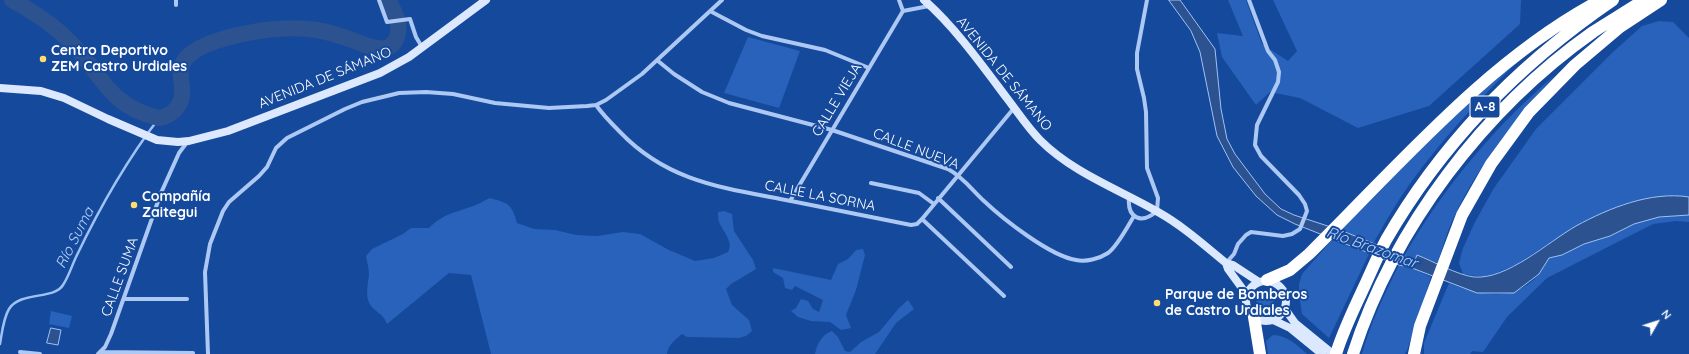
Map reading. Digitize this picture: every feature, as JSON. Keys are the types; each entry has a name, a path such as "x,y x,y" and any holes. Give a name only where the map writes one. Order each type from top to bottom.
{"highway":[{"path":"1263,281 1290,270 1323,241 1456,107 1518,54 1576,14 1602,0"},
{"name":"A-8","path":"1336,354 1344,331 1385,242 1421,185 1467,127 1518,74 1576,25 1613,0"},
{"name":"A-8","path":"1354,349 1367,315 1400,246 1456,163 1504,108 1529,85 1593,32 1644,0"},
{"path":"1414,354 1420,326 1462,215 1491,164 1529,112 1575,65 1620,27 1661,0"},
{"path":"1254,318 1260,354"}],"street":[{"path":"379,0 387,22 392,23 404,19 410,19 416,38 422,48"},
{"name":"AVENIDA DE SÁMANO","path":"0,88 41,91 64,98 157,140 178,142 189,141 228,131 380,73 409,57 486,0"},
{"path":"208,354 205,272 210,244 223,211 229,202 259,176 267,167 276,148 287,138 356,105 399,93 439,93 495,103 549,108 596,105 625,88 658,60 722,0"},
{"path":"899,0 903,11 927,3"},
{"path":"1129,197 1130,211 1134,216 1145,219 1157,211 1158,198 1148,168 1146,112 1137,69 1137,53 1146,0"},
{"path":"1226,263 1234,254 1238,244 1246,235 1251,232 1283,236 1292,234 1300,229 1307,211 1305,204 1299,195 1261,156 1255,145 1257,125 1276,88 1279,72 1275,60 1268,51 1249,0"},
{"name":"AVENIDA DE SÁMANO","path":"927,3 983,66 1039,140 1052,151 1071,166 1157,211 1182,228 1226,263 1233,265 1263,281"},
{"path":"710,11 746,30 762,36 825,50 870,68"},
{"name":"CALLE VIEJA","path":"790,201 903,11"},
{"name":"CALLE NUEVA","path":"658,60 674,74 702,92 729,103 832,130 948,169 957,174 983,201 1026,235 1056,253 1075,260 1090,260 1109,253 1134,216"},
{"name":"CALLE LA SORNA","path":"596,105 632,145 656,162 681,175 734,191 911,225 917,224 922,219"},
{"path":"1004,296 922,219 957,174 1014,108"},
{"name":"CALLE SUMA","path":"99,353 105,347 111,334 161,193 179,153 189,141"},
{"path":"871,183 919,193 934,204"},
{"path":"938,198 1011,267"},
{"name":"AVENIDA DE SÁMANO","path":"1226,263 1228,269 1247,295"},
{"path":"1263,281 1278,284 1285,292 1287,303 1285,309 1278,318 1273,320 1260,321 1254,318 1247,308 1247,295 1254,285 1263,281"},
{"path":"124,299 187,299"},
{"path":"1285,309 1295,323 1333,354"},
{"path":"1273,320 1290,328 1322,354"},
{"path":"20,352 40,354"},
{"path":"99,353 194,353"}],"shaded area":[{"path":"1228,0 1246,0 1262,44 1288,61 1297,51 1273,0 1521,0 1520,24 1429,106 1358,128 1300,98 1270,92 1256,105 1222,57 1217,33 1243,36"},
{"path":"1659,21 1673,22 1689,38 1689,197 1683,196 1608,212 1576,226 1517,264 1497,273 1483,277 1463,274 1459,263 1463,248 1476,220 1494,188 1536,129 1613,52 1642,26"},
{"path":"748,37 800,51 779,108 724,93"},
{"path":"1520,59 1446,137 1403,194 1373,244 1340,230 1469,100"},
{"path":"1555,75 1512,125 1475,178 1452,222 1437,263 1417,255 1415,261 1404,256 1436,206 1472,159 1511,116"},
{"path":"490,198 508,205 513,212 517,223 534,229 555,230 576,235 597,236 623,232 640,234 669,250 695,261 714,258 728,252 730,248 729,241 719,222 718,212 724,211 732,214 734,231 753,260 756,269 731,284 726,289 732,305 749,320 752,331 746,336 739,338 687,337 682,334 670,345 667,354 491,354 471,275 449,273 387,324 383,317 372,307 367,297 369,273 366,256 372,249 403,234 411,228 429,228 445,216"},
{"path":"1689,215 1689,222 1676,221 1653,224 1547,278 1507,317 1483,352 1472,351 1470,354 1424,354 1424,343 1449,283 1473,291 1485,293 1508,293 1519,290 1539,274 1549,258 1559,256 1584,244 1610,236 1634,224 1659,217"},
{"path":"1332,240 1369,254 1329,338 1302,314 1299,284 1302,274"},
{"path":"863,249 865,255 856,290 846,315 851,328 841,330 830,322 811,321 798,317 791,311 796,308 801,299 808,301 813,309 819,312 823,300 795,286 792,290 785,288 783,278 773,272 773,268 831,280 838,264 848,259 856,250"},
{"path":"1399,265 1412,268 1431,277 1408,348 1405,354 1362,354 1383,298"},
{"path":"1265,291 1271,294 1274,300 1271,306 1265,309 1259,306 1256,300 1259,294"},
{"path":"908,300 914,309 896,323 875,354 815,354 820,340 825,334 832,331 838,337 845,351 850,352 861,342 879,332 899,308"},
{"path":"51,311 72,316 69,328 49,324"},
{"path":"1273,335 1278,335 1296,344 1307,354 1268,354 1266,341"}],"water":[{"name":"Río Brazomar","path":"1169,0 1180,0 1215,49 1221,109 1227,139 1235,154 1265,194 1281,209 1294,215 1340,230 1415,260 1417,255 1453,271 1474,277 1500,273 1527,259 1576,226 1602,213 1631,202 1660,196 1689,197 1689,215 1659,217 1634,224 1610,236 1584,244 1562,255 1549,258 1539,274 1514,293 1477,293 1412,268 1399,265 1295,224 1277,215 1256,196 1233,167 1217,136 1200,52 1191,31"},
{"path":"51,328 61,330 58,345 47,343"}],"waterway":[{"path":"12,0 42,18 63,35 80,53 107,87 128,106 142,113 159,118 172,113 180,104 182,97 181,67 184,61 198,49 218,40 241,34 266,30 296,28 326,32 371,47 389,47 394,43 399,27 397,17 388,0"},
{"name":"Río Suma","path":"0,344 5,317 14,303 29,297 52,293 59,290 63,285 86,237 125,167 159,118"}],"place":[{"name":"Centro Deportivo ZEM Castro Urdiales","path":"43,59"},
{"name":"Compañía Zaitegui","path":"134,205"},
{"name":"Parque de Bomberos de Castro Urdiales","path":"1157,303"}]}
